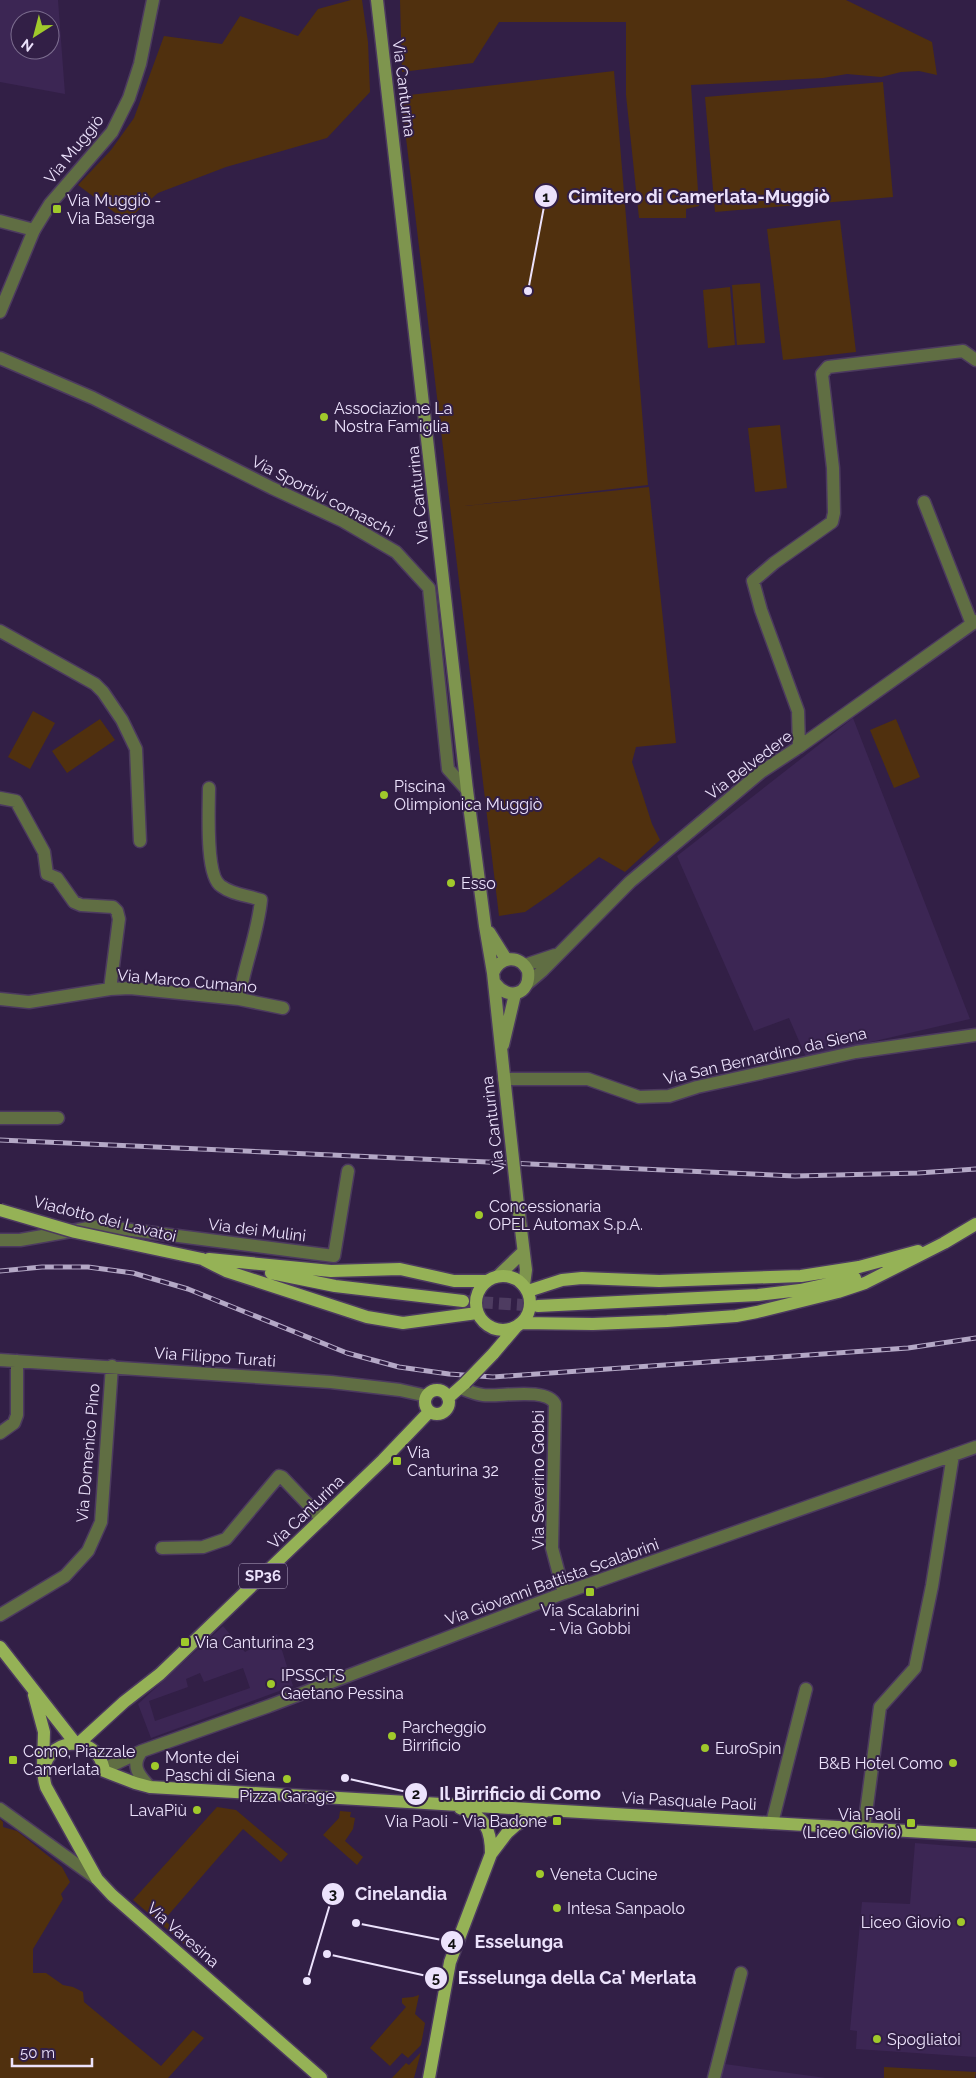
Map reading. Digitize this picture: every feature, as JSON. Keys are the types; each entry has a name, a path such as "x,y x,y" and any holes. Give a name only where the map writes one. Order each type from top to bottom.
{"main road":[{"name":"Via Canturina","path":"377,0 468,790 485,926 494,978 526,1270 526,1288"},
{"name":"Via Canturina","path":"485,926 506,959"},
{"path":"514,958 525,965 528,971 528,984 520,992 515,994 500,990 494,978 496,967 506,959 514,958"},
{"name":"Via Canturina","path":"501,1053 515,994"},
{"name":"Viadotto dei Lavatoi","path":"0,1210 75,1232 202,1259"},
{"path":"538,1306 758,1295 800,1290 862,1276 923,1254 976,1224"},
{"path":"488,1326 502,1330 519,1325 593,1324 736,1316 838,1292 862,1276 944,1243"},
{"path":"202,1259 331,1271 400,1269 454,1280 485,1281 498,1276 523,1252"},
{"path":"202,1259 335,1286 463,1301"},
{"path":"202,1259 226,1271 367,1317 403,1323 477,1313"},
{"path":"448,1398 493,1354 519,1325 530,1308 530,1300 526,1288 513,1277 498,1276"},
{"path":"526,1288 562,1280 582,1278 659,1281 801,1276 862,1276"},
{"path":"485,1281 476,1296 477,1313 488,1326 494,1342 493,1354"},
{"path":"438,1390 448,1398 448,1408 437,1414 429,1412 425,1405 426,1396 432,1391 438,1390"},
{"name":"Via Canturina","path":"77,1744 124,1702 160,1674 389,1454 429,1412"},
{"path":"0,1647 77,1744"},
{"name":"Via Varesina","path":"31,1686 44,1732 44,1779 50,1794 97,1879 119,1901 321,2078"},
{"path":"90,1733 91,1749"},
{"path":"43,1771 51,1753 59,1747 77,1744 91,1749 99,1757 104,1770"},
{"name":"Via Pasquale Paoli","path":"104,1770 134,1783 150,1786 976,1835"},
{"path":"444,1803 473,1812 482,1818 488,1828 492,1854"},
{"path":"429,2078 450,1962 492,1854 507,1833 516,1825 552,1809"},
{"path":"425,2078 431,2064"}],"street":[{"name":"Via Muggiò","path":"0,312 34,230 50,204 112,132 129,98 153,0"},
{"path":"0,221 34,230"},
{"path":"799,747 798,711 761,610 753,581 774,563 832,522 834,513 833,468 822,374 828,367 963,351 976,360"},
{"name":"Via Sportivi comaschi","path":"0,358 93,398 272,488 343,521 396,552 429,588 448,769 468,790"},
{"path":"924,502 974,622"},
{"name":"Via Belvedere","path":"528,984 630,882 761,772 974,622"},
{"path":"0,631 96,684 122,720 136,750 140,841"},
{"path":"209,788 210,869 218,885 232,893 261,900 260,912 243,971 238,1000"},
{"path":"0,798 16,801 44,852 47,874 57,878 74,902 81,905 113,907 116,911 119,919 110,989"},
{"name":"Via Belvedere","path":"525,965 558,955"},
{"name":"Via Marco Cumano","path":"0,999 29,1002 110,989 130,988 238,1000 283,1008"},
{"name":"Via San Bernardino da Siena","path":"504,1079 588,1079 639,1097 670,1096 696,1087 856,1052 976,1035"},
{"path":"0,1118 58,1118"},
{"name":"Via dei Mulini","path":"0,1240 20,1240 100,1226 334,1256 348,1171"},
{"name":"Via Filippo Turati","path":"0,1360 331,1382 400,1390 426,1396"},
{"path":"0,1433 14,1423 17,1416 17,1361"},
{"name":"Via Domenico Pino","path":"0,1615 65,1576 88,1551 101,1522 112,1366"},
{"name":"Via Severino Gobbi","path":"463,1385 474,1393 545,1396 554,1400 552,1548 564,1593"},
{"name":"Via Giovanni Battista Scalabrini","path":"104,1770 142,1751 269,1706 564,1593 976,1447"},
{"path":"864,1828 880,1707 901,1681 915,1668 932,1586 954,1455"},
{"path":"162,1548 203,1547 226,1539 279,1476 322,1519"},
{"path":"772,1823 806,1689"},
{"path":"142,1751 137,1759 136,1768 140,1777 150,1786"},
{"path":"0,1809 97,1879"},
{"path":"714,2078 741,1973"}],"shaded area":[{"path":"0,0 58,0 59,10 10,10 10,60 60,60 60,27 65,94 0,82"},
{"path":"351,0 362,0 368,42 370,92 327,138 226,167 158,193 126,221 78,185 111,150 134,118 164,36 222,44 240,16 298,36 318,9"},
{"path":"400,0 846,0 932,42 937,75 919,71 901,72 881,77 847,74 823,78 691,85 699,206 686,209 686,218 639,218 626,95 626,22 499,22 473,63 402,72"},
{"path":"614,71 648,485 465,506 649,487 676,743 636,747 632,762 652,824 660,840 625,872 599,857 525,912 499,916 401,96"},
{"path":"883,82 893,197 715,212 705,97"},
{"path":"840,220 856,352 783,360 767,229"},
{"path":"760,283 765,343 737,345 732,285"},
{"path":"730,287 735,345 708,348 703,290"},
{"path":"780,425 787,488 755,492 748,428"},
{"path":"33,711 55,723 30,769 8,757"},
{"path":"853,718 970,1019 806,1057 789,1018 754,1031 677,856"},
{"path":"100,719 115,740 67,773 52,751"},
{"path":"896,719 920,777 894,788 870,730"},
{"name":"IPSSCTS Gaetano Pessina","path":"223,1626 245,1652 277,1634 293,1686 151,1738 138,1704","holes":["243,1668 250,1688 155,1721 149,1701 188,1687 186,1679 200,1673 204,1682"]},
{"path":"217,1807 236,1810 288,1854 281,1862 243,1829 164,1920 201,1951 197,1955 133,1900"},
{"path":"340,1811 351,1812 350,1817 355,1818 353,1829 345,1841 363,1857 357,1865 323,1835 339,1818"},
{"path":"0,1819 3,1822 3,1827 17,1831 62,1867 70,1882 61,1894 63,1899 33,1949 33,1973 46,1973 63,1985 83,1992 84,2002 161,2066 193,2030 204,2038 168,2078 0,2078"},
{"path":"915,1843 976,1848 976,2057 856,2049 857,2031 850,2030 862,1902 910,1904"},
{"path":"419,1995 415,2014 425,2023 421,2045 408,2058 402,2053 390,2066 370,2048 406,2007 402,2003 402,1998"},
{"path":"421,2052 414,2078 392,2078 406,2063 409,2065"},
{"path":"725,2064 826,2078 721,2078"},
{"path":"884,2067 976,2072 975,2078 884,2078"}],"tunnel":[{"path":"463,1301 538,1306"}],"railway":[{"path":"0,1140 795,1176 918,1173 976,1169"},
{"path":"0,1271 42,1267 88,1267 133,1273 188,1289 347,1353 399,1367 449,1374 493,1377 908,1348 976,1338"}],"place":[{"name":"Via Muggiò - Via Baserga","path":"57,209"},
{"name":"Cimitero di Camerlata-Muggiò","path":"528,291"},
{"name":"Associazione La Nostra Famiglia","path":"324,417"},
{"name":"Piscina Olimpionica Muggiò","path":"384,795"},
{"name":"Esso","path":"451,883"},
{"name":"Concessionaria OPEL Automax S.p.A.","path":"479,1215"},
{"name":"Via Canturina 32","path":"397,1461"},
{"name":"Via Scalabrini - Via Gobbi","path":"590,1592"},
{"name":"Via Canturina 23","path":"185,1642"},
{"name":"IPSSCTS Gaetano Pessina","path":"271,1684"},
{"name":"Parcheggio Birrificio","path":"392,1736"},
{"name":"EuroSpin","path":"705,1748"},
{"name":"Como, Piazzale Camerlata","path":"13,1760"},
{"name":"B&B Hotel Como","path":"953,1763"},
{"name":"Monte dei Paschi di Siena","path":"155,1766"},
{"name":"Il Birrificio di Como","path":"345,1778"},
{"name":"Pizza Garage","path":"287,1779"},
{"name":"LavaPiù","path":"197,1810"},
{"name":"Via Paoli - Via Badone","path":"557,1821"},
{"name":"Via Paoli (Liceo Giovio)","path":"911,1823"},
{"name":"Veneta Cucine","path":"540,1874"},
{"name":"Intesa Sanpaolo","path":"557,1908"},
{"name":"Liceo Giovio","path":"961,1922"},
{"name":"Esselunga","path":"356,1923"},
{"name":"Esselunga della Ca' Merlata","path":"327,1954"},
{"name":"Cinelandia","path":"307,1981"},
{"name":"Spogliatoi","path":"877,2039"}]}
